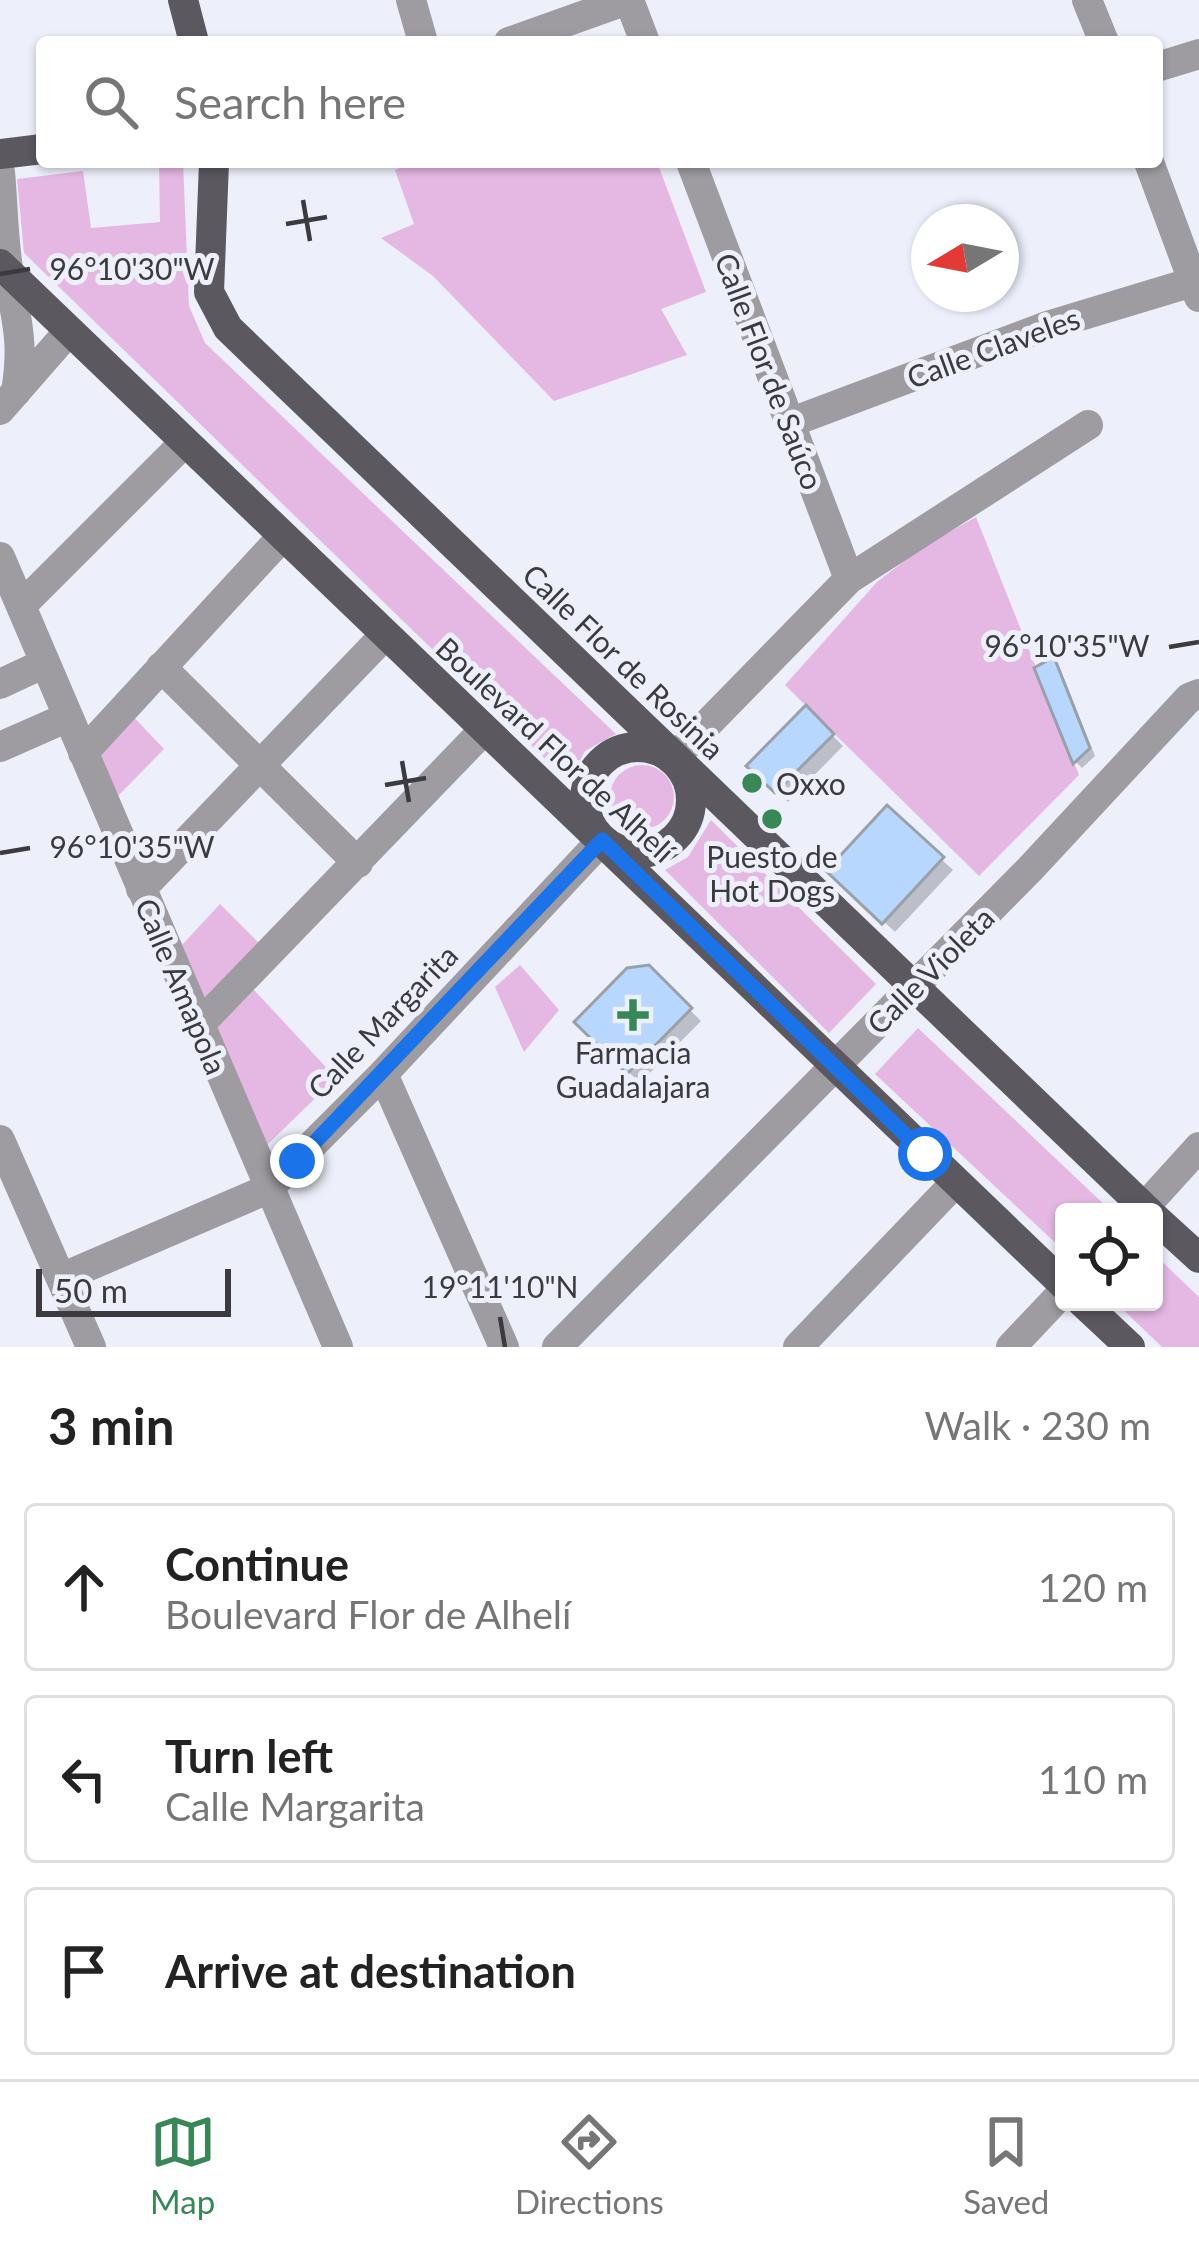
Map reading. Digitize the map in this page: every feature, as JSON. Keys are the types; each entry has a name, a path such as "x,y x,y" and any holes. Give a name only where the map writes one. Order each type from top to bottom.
{"main road":[{"path":"183,0 192,36"},
{"path":"0,154 36,150"},
{"name":"Calle Flor de Rosinia","path":"214,168 209,292 228,328 1138,1203"},
{"name":"Boulevard Flor de Alhelí","path":"4,267 1055,1279"},
{"path":"644,747 673,759 689,788 691,805 678,835 665,846 633,853 602,840 586,810 586,793 602,762 629,748 644,747"},
{"name":"Calle Flor de Rosinia","path":"1163,1226 1199,1258"},
{"path":"1092,1311 1130,1347"}],"street":[{"path":"411,0 421,36"},
{"path":"525,36 628,0 643,36"},
{"path":"1087,0 1102,36"},
{"path":"1163,65 1199,54"},
{"name":"Calle Flor de Saúco","path":"693,168 849,579"},
{"path":"1151,168 1197,286"},
{"path":"0,172 4,267 22,354 8,401"},
{"name":"Calle Claveles","path":"789,423 1047,326 1197,286"},
{"path":"8,401 69,331"},
{"path":"673,759 849,579 1088,425"},
{"path":"21,606 185,442"},
{"path":"83,753 282,537"},
{"name":"Calle Amapola","path":"0,557 338,1347"},
{"path":"141,890 385,636"},
{"path":"0,684 45,664"},
{"path":"160,667 358,863"},
{"name":"Calle Violeta","path":"557,1347 1030,868 1189,698 1199,694"},
{"path":"0,747 68,717"},
{"path":"199,1025 483,731"},
{"name":"Calle Margarita","path":"61,1278 268,1190 602,840"},
{"path":"383,1074 504,1347"},
{"path":"1154,1203 1199,1148"},
{"path":"4,1158 91,1347"},
{"path":"798,1347 955,1183"},
{"path":"1011,1347 1055,1298"}],"shaded area":[{"path":"159,168 183,168 189,306 205,343 616,734 585,751 569,782 24,253 17,179 83,171 91,228 160,222"},
{"path":"659,168 706,292 661,309 687,355 554,401 433,276 381,238 414,224 395,170"},
{"path":"976,517 1079,775 979,876 785,685 877,582 921,548"},
{"path":"128,711 164,749 117,797 97,746"},
{"path":"642,765 665,774 674,797 665,820 642,829 619,820 610,797 619,774"},
{"path":"711,820 876,984 829,1033 665,870 688,857"},
{"path":"220,904 268,952 242,977 336,1078 267,1145 182,945"},
{"path":"520,965 559,1010 524,1052 495,987"},
{"path":"918,1028 1103,1203 1055,1203 1055,1243 875,1074"},
{"path":"1163,1263 1199,1297 1199,1347 1162,1347 1124,1311 1163,1311"}],"building":[{"path":"1054,657 1090,748 1073,764 1034,668"},
{"path":"806,705 834,734 775,793 746,766"},
{"path":"887,805 944,857 882,924 826,871"},
{"name":"Farmacia Guadalajara","path":"649,965 692,1008 627,1074 574,1022 627,968"}],"place":[{"name":"Oxxo","path":"752,783"},
{"name":"Puesto de Hot Dogs","path":"772,819"},
{"name":"Farmacia Guadalajara","path":"633,1015"}],"route":[{"path":"297,1161 602,840 925,1154"}]}
